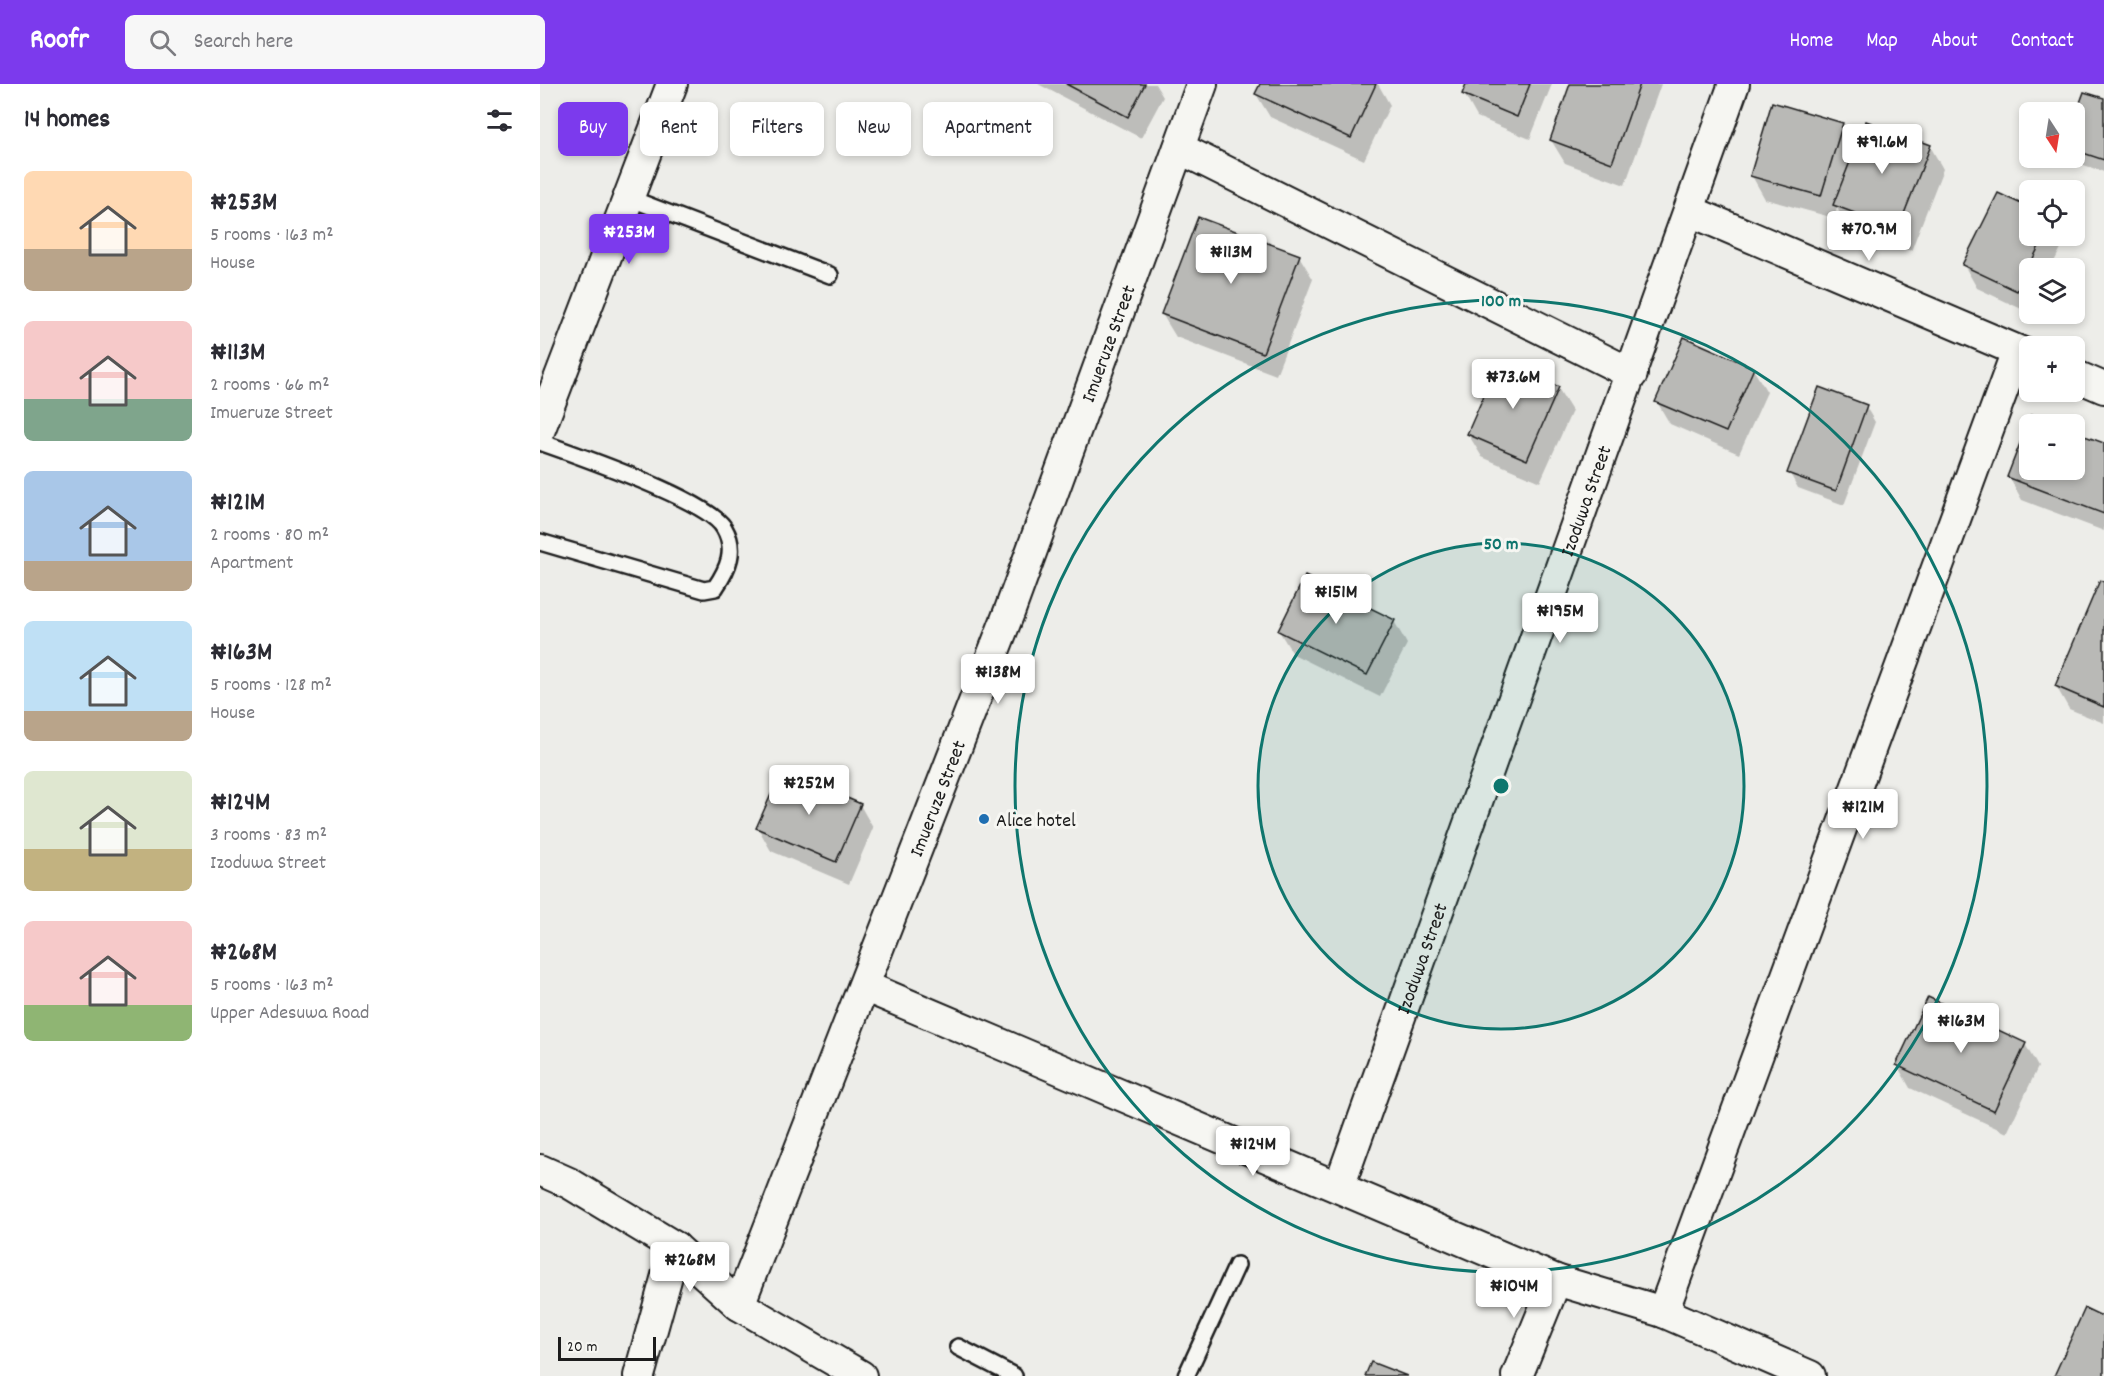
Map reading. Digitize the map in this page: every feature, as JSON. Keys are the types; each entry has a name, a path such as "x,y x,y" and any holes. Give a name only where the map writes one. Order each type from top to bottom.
{"street":[{"path":"540,429 672,84"},
{"name":"Imueruze Street","path":"739,1305 1010,610 1202,84"},
{"name":"Izoduwa Street","path":"1339,1187 1734,84"},
{"path":"1179,148 1632,374"},
{"path":"1690,211 2019,352"},
{"path":"1663,1312 2019,367"},
{"path":"2085,379 2104,387"},
{"path":"864,986 1556,1280 1663,1312 1810,1376"},
{"path":"540,1170 569,1183 675,1247 739,1305 861,1376"},
{"path":"639,1376 675,1247"},
{"path":"1517,1376 1556,1280"}],"lane":[{"path":"629,198 830,275"},
{"path":"540,442 616,469 696,506 724,526 732,553 727,570 715,588 704,590 540,542"},
{"path":"1186,1376 1237,1265"},
{"path":"958,1347 1014,1376"}],"building":[{"path":"1066,84 1145,84 1128,117"},
{"path":"1260,84 1376,84 1351,138 1255,94"},
{"path":"1466,84 1530,84 1517,117 1462,94"},
{"path":"1570,84 1640,84 1612,163 1550,140"},
{"path":"2084,92 2104,98 2104,160 2085,154 2085,102 2080,102"},
{"path":"1772,102 1843,123 1821,196 1750,176"},
{"path":"1866,121 1931,145 1898,229 1833,205"},
{"path":"1998,193 2019,203 2019,246 2039,246 2033,258 2019,258 2017,291 1962,265"},
{"path":"1198,217 1300,255 1263,353 1161,314"},
{"path":"1684,337 1754,368 1726,432 1655,402"},
{"path":"1499,361 1559,387 1527,460 1467,434"},
{"path":"1819,387 1867,405 1836,491 1787,473"},
{"path":"2085,436 2104,443 2104,514 2007,477 2019,446 2019,480 2085,480"},
{"path":"1305,576 1395,620 1367,675 1278,631"},
{"path":"2100,580 2104,582 2104,707 2055,686"},
{"path":"782,770 861,804 836,862 756,828"},
{"path":"1928,997 2026,1043 1994,1111 1896,1065"},
{"path":"2085,1308 2104,1317 2104,1376 2054,1376"},
{"path":"1371,1362 1407,1376 1365,1376"}],"place":[{"name":"Alice hotel","path":"984,819"}]}
